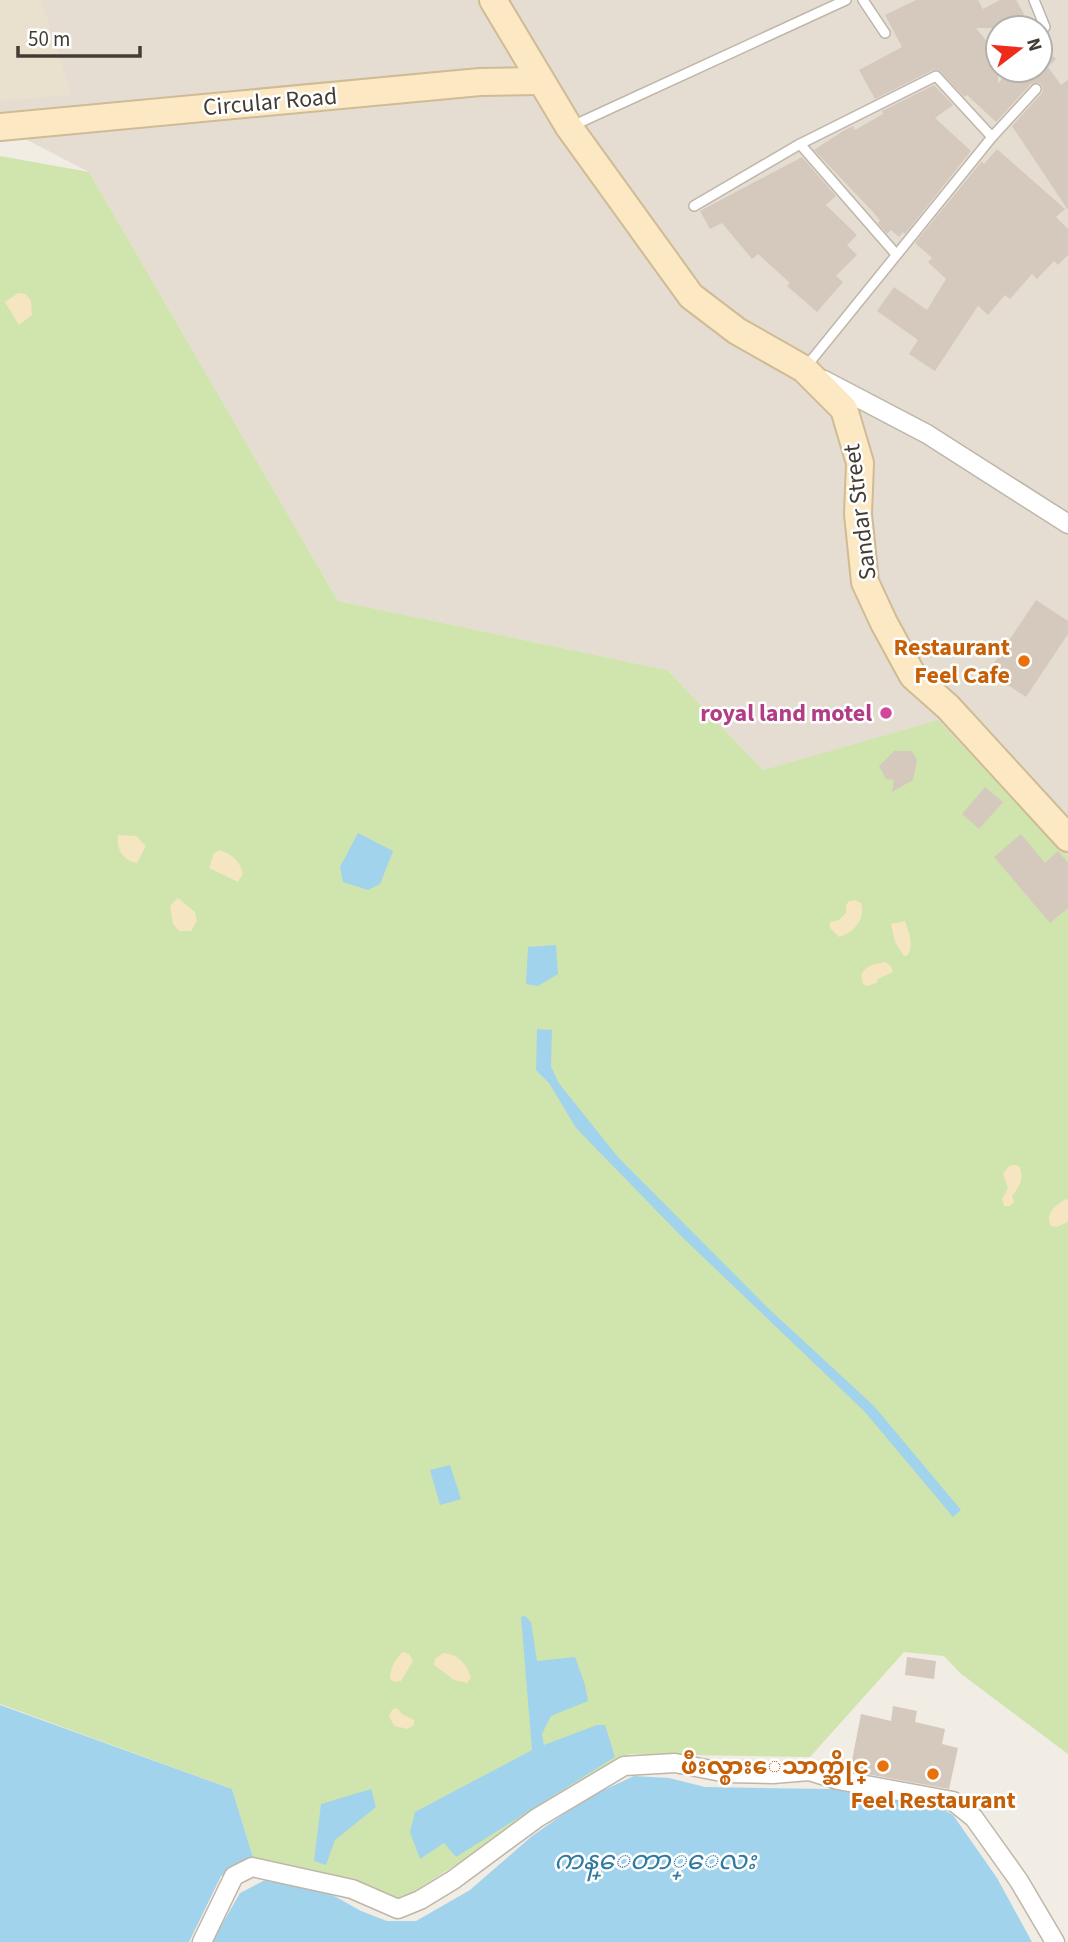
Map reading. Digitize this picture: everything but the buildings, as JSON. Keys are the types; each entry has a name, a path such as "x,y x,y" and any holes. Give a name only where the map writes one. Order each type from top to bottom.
{"street":[{"name":"Sandar Street","path":"493,0 569,127 691,296 737,331 804,369 844,409 860,463 858,514 865,582 884,623 913,676 948,707 1066,830"},
{"name":"Circular Road","path":"0,127 480,82 540,81"},
{"path":"804,369 927,434 1068,524"},
{"path":"202,1942 234,1876 252,1867 352,1889 398,1909 420,1900 453,1880 537,1818 624,1766 675,1763 727,1773 773,1774 809,1771 838,1780 953,1801 974,1818 1019,1881 1055,1942"}],"lane":[{"path":"569,127 846,0"},
{"path":"863,0 885,33"},
{"path":"694,206 800,144 936,76 992,137"},
{"path":"804,369 895,253 992,137 1037,89"},
{"path":"800,144 895,253"}],"shaded area":[{"path":"0,0 1068,0 1068,857 938,720 763,770 667,670 338,601 89,172 0,126"},
{"path":"0,0 41,0 72,95 0,101"}],"green space":[{"path":"0,156 89,172 338,601 667,670 763,770 938,720 1068,857 1068,1754 960,1673 944,1656 904,1652 810,1757 630,1754 399,1901 255,1864 232,1789 0,1704"}],"sand":[{"path":"18,293 26,294 31,301 32,315 19,325 5,302"},
{"path":"118,835 136,836 146,846 137,863 122,854"},
{"path":"220,850 232,856 240,865 243,874 238,882 209,868 214,853"},
{"path":"178,898 195,912 197,921 191,931 179,931 173,924 170,906"},
{"path":"849,901 861,903 862,909 858,925 839,937 830,928 830,922 839,920 846,913"},
{"path":"905,921 911,947 908,955 904,956 895,942 891,924"},
{"path":"885,962 891,966 893,972 878,979 876,983 867,986 863,984 861,975 865,969"},
{"path":"1014,1165 1021,1170 1021,1182 1012,1196 1014,1202 1010,1206 1004,1206 1002,1199 1008,1188 1003,1174 1009,1166"},
{"path":"1066,1199 1068,1222 1057,1227 1051,1226 1050,1213"},
{"path":"403,1652 409,1654 413,1661 401,1681 395,1682 390,1679 391,1671"},
{"path":"443,1653 453,1655 464,1664 471,1678 467,1683 454,1680 434,1665 435,1659"},
{"path":"397,1708 414,1720 414,1725 408,1729 394,1726 389,1716 392,1710"}],"water":[{"path":"358,833 393,851 380,884 368,890 343,882 340,867"},
{"path":"556,945 558,974 538,986 526,984 528,947"},
{"path":"537,1029 552,1030 551,1066 558,1082 617,1156 768,1308 874,1406 961,1510 953,1517 864,1411 681,1236 576,1128 549,1083 536,1070"},
{"path":"450,1465 461,1499 440,1505 430,1470"},
{"path":"525,1616 531,1622 537,1661 575,1657 588,1701 551,1716 542,1734 544,1745 597,1725 605,1725 615,1757 456,1857 444,1843 420,1859 410,1832 415,1812 532,1750 521,1617"},
{"path":"0,1705 232,1789 255,1864 221,1876 189,1942 0,1942"},
{"name":"ကန္ေတာ္ေလး","path":"634,1776 669,1778 705,1787 829,1789 846,1783 931,1802 953,1815 997,1878 1032,1942 212,1942 240,1893 267,1879 329,1893 361,1911 387,1921 416,1921 470,1890 532,1836 587,1798"},
{"path":"371,1789 376,1807 335,1840 326,1865 314,1861 321,1804"}],"place":[{"name":"Restaurant Feel Cafe","path":"1024,661"},
{"name":"royal land motel","path":"886,713"},
{"name":"ဖီးလ္စားေသာက္ဆိုင္","path":"883,1766"},
{"name":"Feel Restaurant","path":"933,1774"}]}
